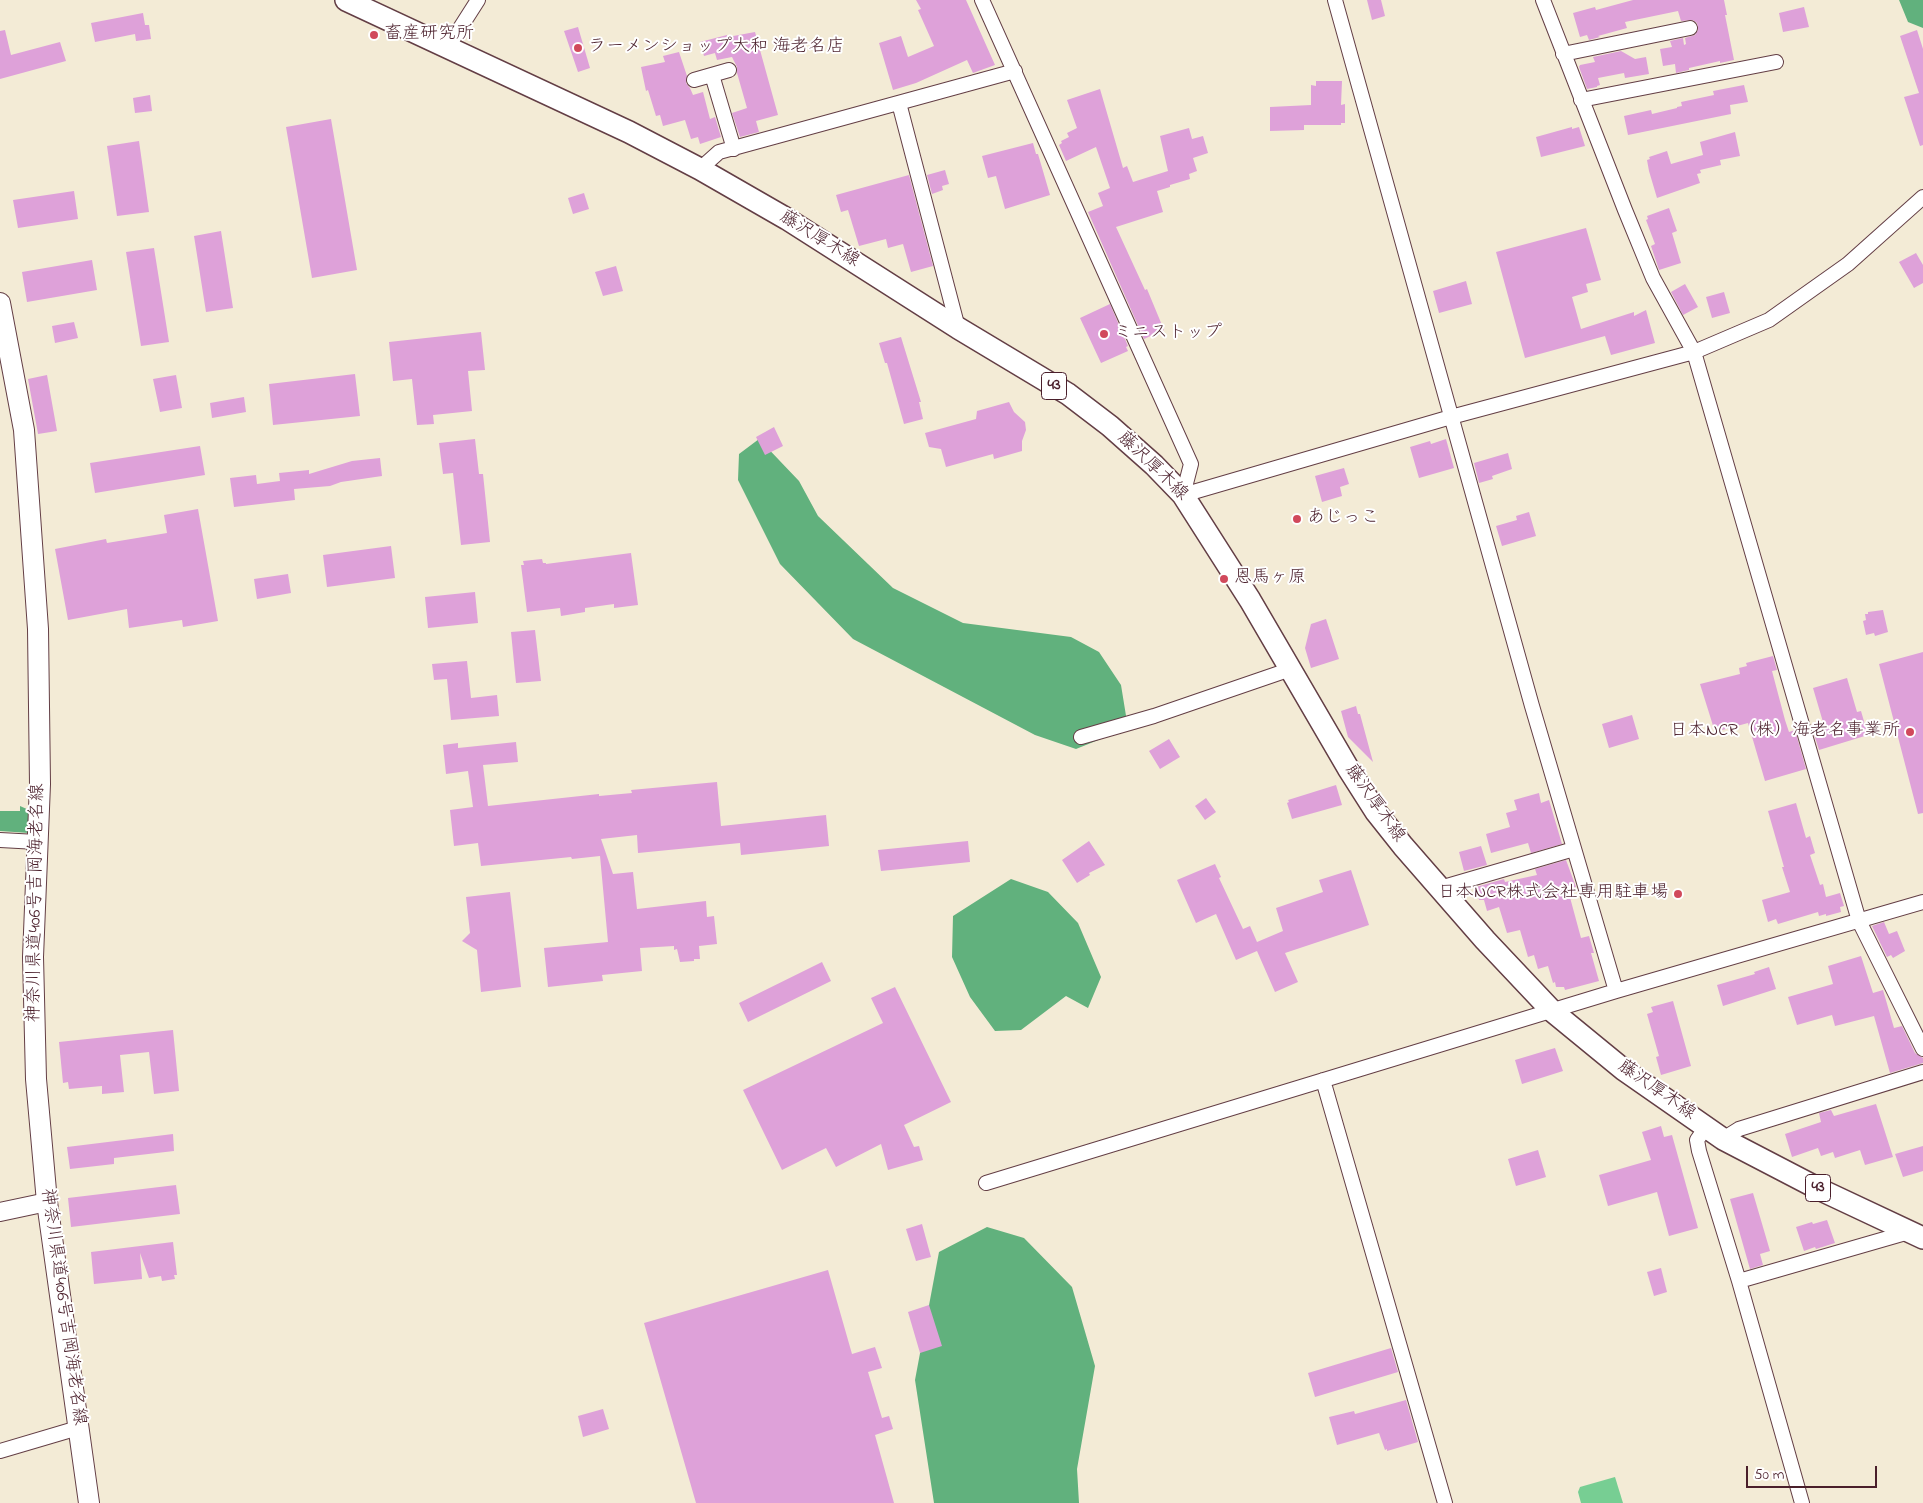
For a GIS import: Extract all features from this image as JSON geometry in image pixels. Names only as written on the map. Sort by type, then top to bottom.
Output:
[{"type":"main road","name":"藤沢厚木線","points":[[346,0],[629,132],[700,169],[787,219],[958,328],[1068,394],[1154,465],[1183,495],[1209,534],[1376,812],[1402,846],[1485,940],[1552,1011],[1624,1070],[1709,1135],[1916,1235]]},
{"type":"main road","name":"神奈川県道406号吉岡海老名線","points":[[0,302],[24,430],[38,648],[40,784],[33,957],[36,1079],[47,1202],[89,1503]]},
{"type":"street","points":[[448,47],[478,0]]},
{"type":"street","points":[[982,0],[1191,464],[1183,495]]},
{"type":"street","points":[[1335,0],[1451,417],[1616,991]]},
{"type":"street","points":[[1543,0],[1653,278],[1694,352],[1859,921],[1923,1049]]},
{"type":"street","points":[[1563,54],[1690,28]]},
{"type":"street","points":[[1582,100],[1776,62]]},
{"type":"street","points":[[694,80],[729,70]]},
{"type":"street","points":[[700,169],[719,152],[1015,71]]},
{"type":"street","points":[[712,75],[734,149]]},
{"type":"street","points":[[899,103],[958,328]]},
{"type":"street","points":[[1183,495],[1451,417],[1694,352],[1769,320],[1848,264],[1923,197]]},
{"type":"street","points":[[1081,737],[1154,716],[1291,669]]},
{"type":"street","points":[[0,840],[37,842]]},
{"type":"street","points":[[1440,888],[1574,849]]},
{"type":"street","points":[[986,1182],[1616,991],[1923,902]]},
{"type":"street","points":[[1802,1503],[1739,1281],[1699,1151],[1709,1135],[1740,1129],[1923,1072]]},
{"type":"street","points":[[1323,1080],[1445,1503]]},
{"type":"street","points":[[0,1212],[47,1202]]},
{"type":"street","points":[[1739,1281],[1916,1235]]},
{"type":"street","points":[[0,1451],[78,1428]]},
{"type":"green space","points":[[1899,0],[1923,0],[1923,28],[1908,22]]},
{"type":"green space","points":[[759,439],[799,481],[818,516],[893,588],[963,623],[1071,637],[1099,652],[1121,685],[1128,728],[1076,749],[1035,735],[853,639],[780,564],[738,480],[739,454]]},
{"type":"green space","points":[[20,806],[29,810],[29,833],[0,831],[0,811],[20,811]]},
{"type":"green space","points":[[1011,879],[1048,892],[1078,923],[1101,977],[1088,1008],[1066,996],[1021,1030],[995,1031],[970,997],[952,957],[953,916]]},
{"type":"green space","points":[[987,1227],[1024,1238],[1072,1287],[1095,1366],[1077,1469],[1079,1503],[934,1503],[915,1380],[939,1252]]},
{"type":"green space","points":[[1615,1477],[1623,1503],[1581,1503],[1578,1492],[1580,1487]]},
{"type":"building","points":[[916,0],[966,0],[995,65],[973,73],[967,60],[916,83],[893,90],[879,43],[901,36],[908,57],[934,46],[918,10],[921,9]]},
{"type":"building","points":[[1367,0],[1381,0],[1385,16],[1372,20]]},
{"type":"building","points":[[1633,0],[1724,0],[1734,60],[1720,63],[1720,61],[1676,73],[1675,64],[1663,66],[1660,49],[1672,47],[1670,41],[1683,38],[1684,45],[1686,44],[1685,38],[1695,35],[1698,30],[1697,23],[1693,20],[1681,21],[1678,11],[1625,22],[1627,28],[1589,40],[1587,35],[1580,37],[1573,13],[1595,7],[1596,10]]},
{"type":"building","points":[[1804,7],[1809,27],[1783,32],[1779,13]]},
{"type":"building","points":[[143,13],[145,25],[149,25],[151,39],[136,41],[135,34],[95,42],[91,23]]},
{"type":"building","points":[[578,27],[590,68],[578,72],[564,31]]},
{"type":"building","points":[[5,30],[11,55],[60,42],[66,61],[0,79],[0,31]]},
{"type":"building","points":[[1917,30],[1923,49],[1923,145],[1920,146],[1904,97],[1919,93],[1900,36]]},
{"type":"building","points":[[755,32],[778,115],[756,121],[759,132],[740,137],[732,113],[747,108],[737,67],[732,57],[717,60],[715,53],[704,56],[700,42],[727,35],[728,37]]},
{"type":"building","points":[[1621,51],[1635,59],[1646,57],[1649,74],[1625,78],[1624,73],[1598,78],[1600,85],[1587,89],[1579,67],[1580,65],[1595,62],[1593,57]]},
{"type":"building","points":[[679,52],[687,76],[686,83],[693,95],[703,92],[710,119],[715,117],[721,137],[700,144],[698,137],[691,139],[685,120],[663,126],[660,115],[656,116],[648,90],[646,91],[641,67],[665,62],[663,56]]},
{"type":"building","points":[[1316,81],[1342,81],[1341,105],[1345,104],[1345,123],[1341,123],[1341,125],[1304,125],[1304,130],[1270,131],[1270,107],[1311,105],[1311,85],[1316,86]]},
{"type":"building","points":[[1744,85],[1748,102],[1730,105],[1731,114],[1628,135],[1624,116],[1651,110],[1652,114],[1677,108],[1682,106],[1681,102],[1714,95],[1713,91]]},
{"type":"building","points":[[1100,89],[1123,168],[1127,166],[1133,182],[1168,171],[1160,136],[1189,128],[1192,139],[1203,136],[1208,153],[1193,158],[1197,171],[1189,174],[1190,179],[1157,191],[1163,212],[1116,227],[1145,290],[1147,289],[1164,330],[1144,339],[1088,212],[1103,206],[1098,193],[1110,188],[1096,147],[1066,161],[1059,145],[1062,143],[1061,141],[1069,137],[1067,133],[1077,128],[1067,100]]},
{"type":"building","points":[[150,95],[152,111],[135,113],[133,98]]},
{"type":"building","points":[[331,119],[357,270],[312,278],[286,127]]},
{"type":"building","points":[[1572,127],[1572,129],[1579,127],[1585,146],[1541,157],[1536,137]]},
{"type":"building","points":[[1735,132],[1740,156],[1720,160],[1721,165],[1700,170],[1701,173],[1697,174],[1700,183],[1657,198],[1649,171],[1647,160],[1650,159],[1649,157],[1667,151],[1671,164],[1703,155],[1700,142]]},
{"type":"building","points":[[139,141],[149,212],[117,216],[107,146]]},
{"type":"building","points":[[1033,143],[1050,195],[1005,209],[996,176],[988,178],[982,156]]},
{"type":"building","points":[[945,170],[949,184],[942,186],[943,190],[932,194],[927,175]]},
{"type":"building","points":[[909,175],[933,266],[911,272],[903,244],[888,248],[886,239],[859,246],[848,210],[841,212],[836,195]]},
{"type":"building","points":[[74,191],[78,219],[18,228],[13,200]]},
{"type":"building","points":[[584,193],[589,209],[573,214],[568,198]]},
{"type":"building","points":[[1669,208],[1677,231],[1672,233],[1681,263],[1659,270],[1651,246],[1655,244],[1646,220],[1648,219],[1647,216]]},
{"type":"building","points":[[1586,228],[1601,280],[1586,284],[1588,292],[1572,297],[1581,329],[1634,312],[1634,316],[1646,310],[1655,343],[1611,355],[1605,336],[1525,358],[1496,252]]},
{"type":"building","points":[[221,231],[233,308],[206,312],[194,236]]},
{"type":"building","points":[[154,248],[169,342],[141,346],[126,252]]},
{"type":"building","points":[[1916,253],[1923,265],[1923,283],[1914,288],[1899,262]]},
{"type":"building","points":[[92,260],[97,290],[27,302],[22,272]]},
{"type":"building","points":[[616,266],[623,291],[603,296],[595,272]]},
{"type":"building","points":[[1466,281],[1472,304],[1439,313],[1433,291]]},
{"type":"building","points":[[1685,284],[1698,307],[1683,315],[1671,292]]},
{"type":"building","points":[[1724,292],[1730,313],[1712,318],[1706,297]]},
{"type":"building","name":"ミニストップ","points":[[1110,304],[1128,346],[1126,347],[1128,351],[1101,363],[1080,318]]},
{"type":"building","points":[[74,322],[78,338],[55,343],[52,326]]},
{"type":"building","points":[[481,332],[485,370],[468,371],[472,411],[433,415],[434,424],[417,425],[412,379],[393,381],[389,342]]},
{"type":"building","points":[[901,337],[921,402],[919,402],[923,419],[904,424],[887,363],[885,363],[879,343]]},
{"type":"building","points":[[355,374],[360,416],[273,425],[269,384]]},
{"type":"building","points":[[47,375],[57,431],[38,434],[28,379]]},
{"type":"building","points":[[176,375],[182,408],[160,412],[153,379]]},
{"type":"building","points":[[244,397],[246,412],[212,418],[210,403]]},
{"type":"building","points":[[1009,402],[1014,412],[1025,422],[1026,430],[1022,441],[1022,451],[994,459],[993,454],[946,467],[941,449],[929,447],[925,433],[976,419],[977,411]]},
{"type":"building","points":[[774,427],[783,446],[765,455],[756,437]]},
{"type":"building","points":[[475,439],[479,474],[483,474],[490,542],[461,545],[453,473],[443,474],[439,443]]},
{"type":"building","points":[[1446,439],[1454,468],[1419,478],[1410,447],[1430,441],[1431,444]]},
{"type":"building","points":[[200,446],[205,475],[95,493],[90,463]]},
{"type":"building","points":[[1508,453],[1512,469],[1492,476],[1493,479],[1479,483],[1474,463]]},
{"type":"building","points":[[380,458],[382,476],[341,482],[330,486],[294,489],[295,500],[234,507],[230,478],[256,475],[257,484],[280,481],[279,473],[309,470],[309,474],[352,461]]},
{"type":"building","points":[[1344,468],[1349,484],[1340,487],[1342,496],[1322,502],[1315,476]]},
{"type":"building","points":[[198,509],[218,621],[183,627],[182,620],[129,628],[127,609],[68,620],[55,549],[106,539],[107,543],[167,533],[164,515]]},
{"type":"building","points":[[1529,512],[1536,536],[1502,546],[1496,526],[1517,520],[1516,516]]},
{"type":"building","points":[[391,546],[395,578],[327,587],[323,555]]},
{"type":"building","points":[[631,553],[638,605],[614,608],[614,604],[585,608],[585,612],[561,616],[560,608],[527,612],[521,565],[524,565],[523,561],[542,559],[543,563],[546,564]]},
{"type":"building","points":[[288,574],[291,593],[257,599],[254,579]]},
{"type":"building","points":[[475,592],[478,623],[428,628],[425,597]]},
{"type":"building","points":[[1883,610],[1888,632],[1875,636],[1874,633],[1866,635],[1863,621],[1866,620],[1865,614]]},
{"type":"building","points":[[1326,619],[1339,659],[1311,668],[1305,648],[1311,624]]},
{"type":"building","points":[[535,630],[541,681],[516,683],[511,632]]},
{"type":"building","name":"日本NCR（株）海老名事業所","points":[[1923,652],[1923,813],[1918,814],[1879,664]]},
{"type":"building","points":[[1773,656],[1777,670],[1772,671],[1785,720],[1789,732],[1795,730],[1806,769],[1765,781],[1748,723],[1715,732],[1700,684],[1740,674],[1739,668],[1747,666],[1746,663]]},
{"type":"building","points":[[467,661],[471,698],[497,695],[499,716],[451,720],[447,679],[434,680],[432,664]]},
{"type":"building","points":[[1847,678],[1857,712],[1861,711],[1868,735],[1819,750],[1811,725],[1823,722],[1813,688]]},
{"type":"building","points":[[1356,706],[1358,714],[1360,714],[1373,762],[1348,737],[1341,711]]},
{"type":"building","points":[[1632,715],[1639,739],[1609,748],[1602,724]]},
{"type":"building","points":[[1169,739],[1180,757],[1160,769],[1149,751]]},
{"type":"building","points":[[516,742],[518,762],[483,765],[488,806],[599,794],[599,796],[632,793],[631,790],[717,782],[721,826],[826,815],[829,846],[741,855],[740,843],[638,853],[637,835],[601,839],[613,874],[633,872],[637,909],[706,901],[707,917],[714,916],[717,944],[699,946],[700,959],[680,962],[677,949],[674,950],[674,946],[640,948],[642,971],[602,975],[603,981],[548,987],[544,948],[608,942],[600,856],[481,866],[478,843],[454,846],[450,810],[473,807],[468,771],[446,774],[443,745],[458,743],[458,748]]},
{"type":"building","points":[[1336,785],[1342,805],[1292,819],[1287,803],[1289,802],[1288,800]]},
{"type":"building","points":[[1539,793],[1541,803],[1549,800],[1562,844],[1531,853],[1528,843],[1491,853],[1486,834],[1510,827],[1506,813],[1517,810],[1514,800]]},
{"type":"building","points":[[1206,798],[1216,812],[1205,820],[1195,806]]},
{"type":"building","points":[[1796,803],[1806,838],[1810,836],[1815,853],[1810,855],[1820,885],[1823,884],[1826,897],[1840,893],[1844,906],[1840,907],[1841,912],[1819,916],[1818,912],[1778,924],[1776,919],[1768,922],[1762,900],[1790,892],[1768,811]]},
{"type":"building","points":[[968,841],[970,862],[881,871],[878,850]]},
{"type":"building","points":[[1089,841],[1105,865],[1089,873],[1090,875],[1077,883],[1062,860]]},
{"type":"building","points":[[1481,846],[1487,865],[1464,871],[1459,852]]},
{"type":"building","points":[[1566,860],[1576,887],[1568,890],[1581,938],[1589,936],[1594,953],[1591,953],[1599,981],[1565,990],[1564,987],[1556,987],[1555,982],[1553,983],[1548,966],[1538,969],[1534,955],[1528,957],[1520,930],[1507,933],[1499,907],[1487,911],[1484,900],[1479,900],[1476,887],[1504,879],[1505,882],[1537,875],[1535,869]]},
{"type":"building","points":[[1215,864],[1221,877],[1219,878],[1243,929],[1250,926],[1257,942],[1283,931],[1276,908],[1323,892],[1319,880],[1351,870],[1369,925],[1285,953],[1298,982],[1275,992],[1257,951],[1236,960],[1216,914],[1196,923],[1177,880]]},
{"type":"building","points":[[510,892],[521,987],[481,992],[477,950],[462,941],[470,933],[466,897]]},
{"type":"building","points":[[1884,922],[1889,934],[1897,931],[1905,951],[1893,958],[1891,955],[1887,957],[1872,926]]},
{"type":"building","points":[[1861,956],[1873,993],[1883,990],[1894,1028],[1902,1026],[1915,1053],[1923,1058],[1923,1063],[1890,1073],[1874,1016],[1835,1026],[1832,1015],[1797,1025],[1788,997],[1833,984],[1828,966]]},
{"type":"building","points":[[822,962],[831,981],[748,1022],[739,1003]]},
{"type":"building","points":[[1769,967],[1776,989],[1723,1006],[1717,985],[1755,974],[1754,972]]},
{"type":"building","points":[[895,987],[951,1102],[904,1125],[914,1147],[919,1146],[923,1160],[888,1170],[881,1144],[836,1167],[826,1148],[782,1170],[743,1090],[883,1023],[871,998]]},
{"type":"building","points":[[1673,1001],[1691,1066],[1661,1075],[1656,1057],[1659,1056],[1647,1014],[1653,1012],[1651,1007]]},
{"type":"building","points":[[173,1030],[179,1091],[154,1094],[149,1052],[120,1055],[124,1092],[102,1094],[102,1086],[69,1089],[68,1082],[63,1083],[59,1042]]},
{"type":"building","points":[[1555,1048],[1563,1071],[1522,1084],[1515,1060]]},
{"type":"building","points":[[1876,1104],[1893,1157],[1865,1165],[1860,1150],[1835,1158],[1833,1152],[1821,1156],[1818,1148],[1792,1157],[1785,1134],[1821,1122],[1819,1113],[1831,1110],[1834,1116]]},
{"type":"building","points":[[1661,1126],[1664,1137],[1672,1135],[1698,1228],[1669,1236],[1657,1192],[1608,1206],[1599,1175],[1651,1160],[1642,1132]]},
{"type":"building","points":[[173,1134],[174,1151],[114,1158],[114,1164],[70,1169],[67,1147]]},
{"type":"building","points":[[1923,1146],[1923,1171],[1903,1177],[1895,1154]]},
{"type":"building","points":[[1538,1150],[1546,1177],[1516,1186],[1508,1159]]},
{"type":"building","points":[[176,1185],[180,1214],[71,1227],[68,1198]]},
{"type":"building","points":[[1753,1193],[1770,1251],[1760,1254],[1763,1265],[1750,1269],[1730,1199]]},
{"type":"building","points":[[1827,1220],[1835,1243],[1804,1251],[1796,1227]]},
{"type":"building","points":[[922,1224],[931,1257],[916,1261],[906,1229]]},
{"type":"building","points":[[173,1242],[177,1275],[174,1275],[175,1279],[162,1281],[161,1276],[149,1278],[140,1253],[142,1279],[94,1284],[91,1252]]},
{"type":"building","points":[[1661,1268],[1667,1292],[1654,1296],[1647,1272]]},
{"type":"building","points":[[828,1270],[852,1354],[875,1347],[882,1368],[868,1372],[882,1418],[889,1416],[893,1429],[875,1435],[894,1503],[696,1503],[644,1323]]},
{"type":"building","points":[[929,1305],[942,1346],[920,1353],[908,1312]]},
{"type":"building","points":[[1391,1348],[1398,1372],[1315,1397],[1308,1373]]},
{"type":"building","points":[[1406,1400],[1418,1442],[1387,1451],[1379,1433],[1337,1445],[1329,1417],[1354,1411],[1355,1414]]},
{"type":"building","points":[[603,1409],[609,1429],[583,1437],[578,1416]]},
{"type":"place","name":"畜産研究所","points":[[374,35]]},
{"type":"place","name":"ラーメンショップ大和 海老名店","points":[[578,48]]},
{"type":"place","name":"ミニストップ","points":[[1104,334]]},
{"type":"place","name":"あじっこ","points":[[1297,519]]},
{"type":"place","name":"恩馬ヶ原","points":[[1224,579]]},
{"type":"place","name":"日本NCR（株）海老名事業所","points":[[1910,732]]},
{"type":"place","name":"日本NCR株式会社専用駐車場","points":[[1678,894]]}]
